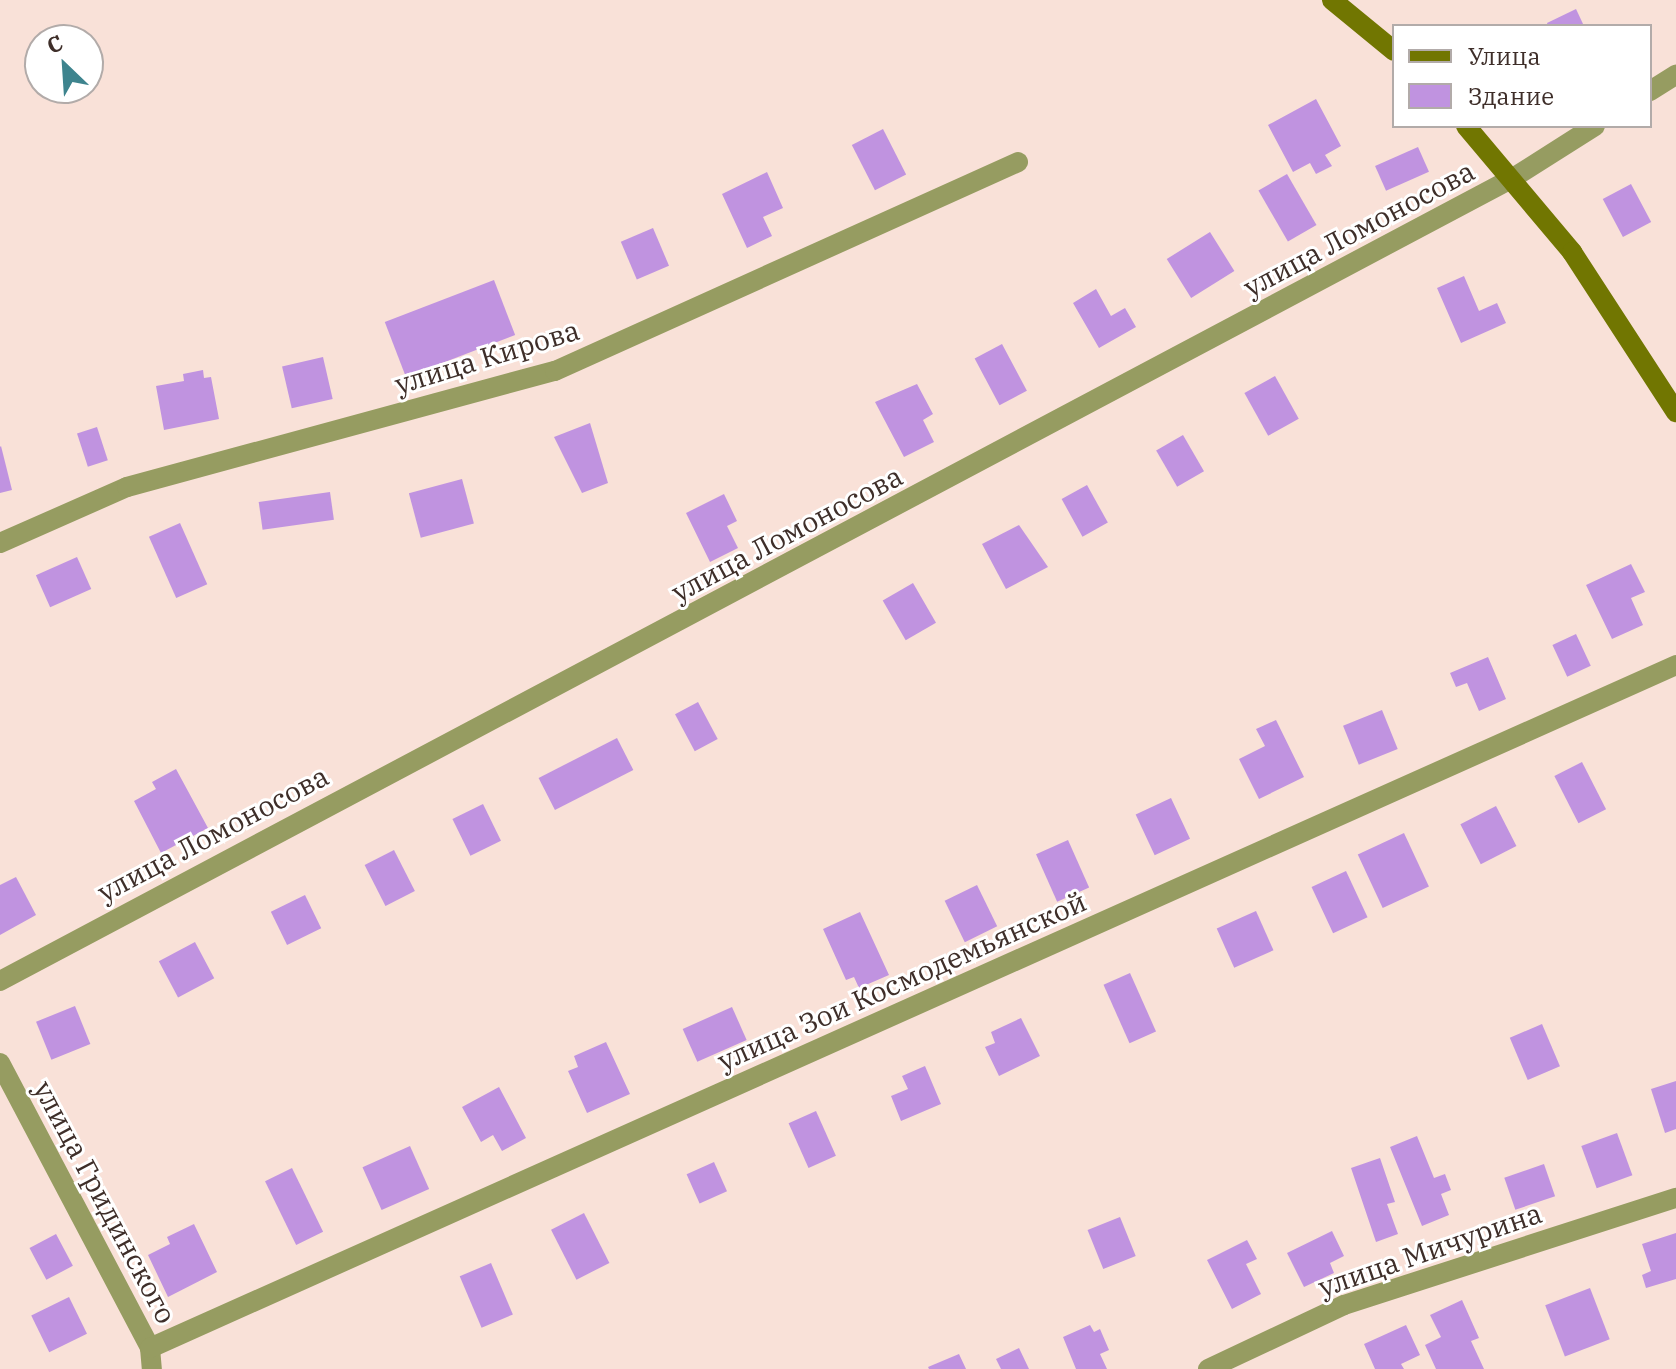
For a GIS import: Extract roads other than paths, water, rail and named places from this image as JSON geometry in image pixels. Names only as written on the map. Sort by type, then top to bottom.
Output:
[{"type":"main road","points":[[1332,0],[1392,49]]},
{"type":"main road","points":[[1468,128],[1513,178],[1572,252],[1676,412]]},
{"type":"street","points":[[1652,90],[1676,75]]},
{"type":"street","name":"улица Ломоносова","points":[[0,981],[1513,178],[1592,128]]},
{"type":"street","name":"улица Кирова","points":[[0,543],[127,487],[555,371],[1018,162]]},
{"type":"street","name":"улица Зои Космодемьянской","points":[[150,1348],[1676,665]]},
{"type":"street","name":"улица Гридинского","points":[[0,1063],[150,1348],[152,1369]]},
{"type":"street","name":"улица Мичурина","points":[[1208,1369],[1344,1305],[1676,1198]]}]
